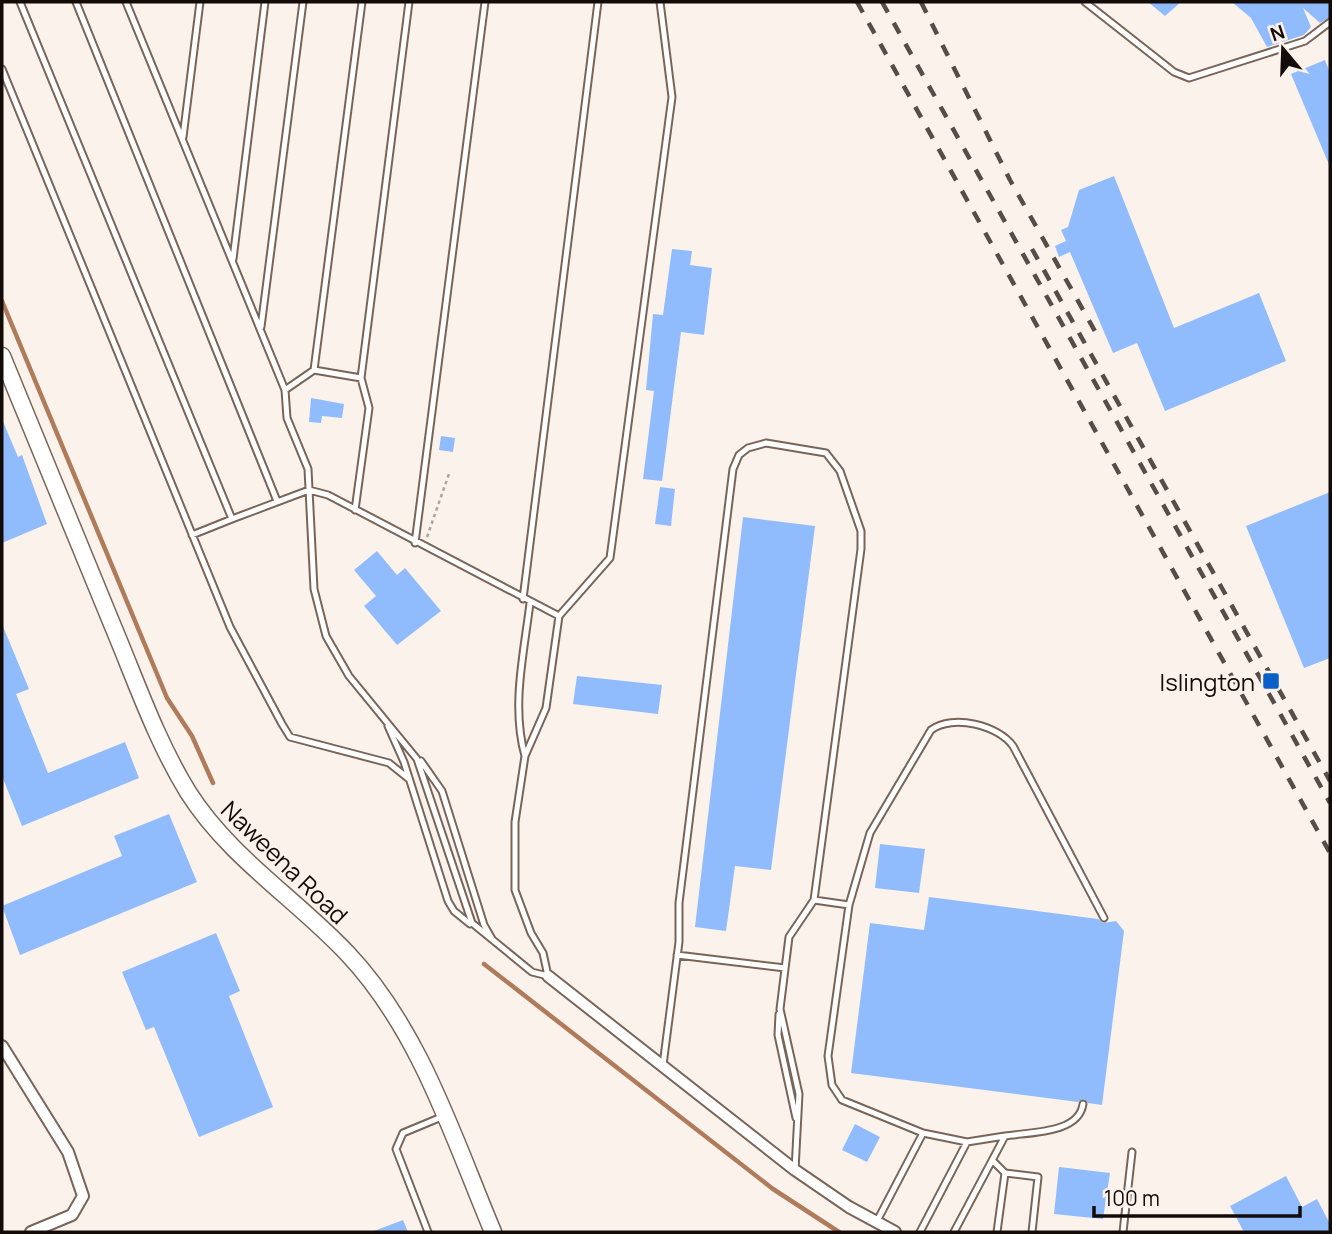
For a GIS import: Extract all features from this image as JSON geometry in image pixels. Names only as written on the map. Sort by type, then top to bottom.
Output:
[{"type":"street","name":"Naweena Road","points":[[2,356],[150,717],[187,790],[206,819],[233,848],[348,954],[381,996],[427,1072],[493,1232]]},
{"type":"street","points":[[548,976],[795,1170],[876,1223],[895,1232]]},
{"type":"street","points":[[2,1046],[68,1152],[83,1196],[72,1215],[31,1232]]},
{"type":"lane","points":[[20,2],[232,519]]},
{"type":"lane","points":[[76,2],[277,501]]},
{"type":"lane","points":[[126,2],[285,390],[286,418],[308,469],[312,562],[319,615],[326,636],[349,676],[437,781],[487,931],[498,946]]},
{"type":"lane","points":[[183,139],[200,2]]},
{"type":"lane","points":[[233,261],[265,2]]},
{"type":"lane","points":[[261,330],[303,2]]},
{"type":"lane","points":[[314,370],[362,2]]},
{"type":"lane","points":[[355,510],[369,408],[361,378],[409,2]]},
{"type":"lane","points":[[419,545],[485,2]]},
{"type":"lane","points":[[525,755],[518,726],[527,601],[598,2]]},
{"type":"lane","points":[[381,714],[410,779],[451,906],[532,972],[548,976],[542,953],[521,909],[513,873],[515,822],[525,755],[546,708],[558,616],[610,558],[672,97],[660,2]]},
{"type":"lane","points":[[1085,2],[1174,72],[1189,78],[1305,41],[1330,22]]},
{"type":"lane","points":[[2,69],[235,638],[290,737],[389,763],[410,779]]},
{"type":"lane","points":[[285,390],[314,370],[361,378]]},
{"type":"lane","points":[[663,1068],[677,954],[679,903],[733,469],[739,455],[748,448],[766,443],[826,453],[840,471],[861,531],[861,549],[814,900],[789,937],[779,1009],[780,1045],[798,1124]]},
{"type":"lane","points":[[192,535],[309,490],[328,495],[558,616]]},
{"type":"lane","points":[[1083,1104],[1080,1115],[1071,1123],[967,1142],[923,1133],[850,1105],[836,1094],[828,1056],[849,905],[870,833],[927,735],[935,727],[949,722],[989,728],[1009,740],[1104,918]]},
{"type":"lane","points":[[412,751],[423,773],[469,917],[477,929]]},
{"type":"lane","points":[[814,900],[849,905]]},
{"type":"lane","points":[[677,954],[785,968]]},
{"type":"lane","points":[[779,1009],[799,1094],[795,1170]]},
{"type":"lane","points":[[429,1232],[396,1149],[403,1133],[444,1115]]},
{"type":"lane","points":[[876,1223],[923,1133]]},
{"type":"lane","points":[[954,1232],[1005,1136]]},
{"type":"lane","points":[[920,1232],[967,1142]]},
{"type":"lane","points":[[1123,1232],[1132,1152]]},
{"type":"lane","points":[[993,1161],[1005,1173],[1038,1177],[1031,1232]]},
{"type":"lane","points":[[997,1232],[1005,1173]]},
{"type":"path","points":[[419,545],[430,532],[450,471]]},
{"type":"building","points":[[1148,2],[1181,2],[1165,16]]},
{"type":"building","points":[[1232,2],[1330,2],[1330,17],[1320,23],[1303,8],[1311,27],[1304,35],[1267,47],[1251,18]]},
{"type":"building","points":[[1325,60],[1330,73],[1330,167],[1291,74]]},
{"type":"building","points":[[1114,176],[1174,328],[1259,293],[1286,361],[1165,411],[1137,343],[1113,353],[1070,252],[1059,257],[1055,246],[1066,241],[1061,230],[1068,227],[1079,190]]},
{"type":"building","points":[[672,249],[692,251],[690,265],[712,268],[704,335],[681,332],[662,481],[643,479],[654,391],[646,390],[653,314],[663,315]]},
{"type":"building","points":[[311,398],[344,404],[342,418],[322,416],[321,423],[309,422]]},
{"type":"building","points":[[2,419],[18,457],[22,455],[47,524],[2,543]]},
{"type":"building","points":[[441,436],[455,438],[453,452],[439,450]]},
{"type":"building","points":[[660,487],[675,489],[671,526],[655,524]]},
{"type":"building","points":[[1330,492],[1330,658],[1304,668],[1246,526]]},
{"type":"building","points":[[743,517],[815,526],[771,870],[735,866],[726,931],[695,927]]},
{"type":"building","points":[[377,551],[397,575],[405,568],[441,611],[397,645],[364,606],[376,596],[354,570]]},
{"type":"building","points":[[2,624],[29,689],[16,694],[48,773],[125,742],[139,778],[22,826],[2,776]]},
{"type":"building","points":[[577,676],[662,685],[658,714],[573,704]]},
{"type":"building","points":[[169,814],[197,882],[20,955],[2,906],[122,856],[114,836]]},
{"type":"building","points":[[880,844],[925,849],[919,893],[875,888]]},
{"type":"building","points":[[929,897],[1098,919],[1103,923],[1116,921],[1124,931],[1102,1105],[1088,1103],[1084,1099],[1078,1102],[851,1073],[870,923],[924,930]]},
{"type":"building","points":[[216,933],[240,991],[229,996],[273,1107],[199,1137],[154,1027],[146,1030],[122,972]]},
{"type":"building","points":[[855,1124],[880,1137],[867,1162],[842,1150]]},
{"type":"building","points":[[1059,1167],[1110,1173],[1103,1219],[1054,1214]]},
{"type":"building","points":[[1286,1176],[1302,1207],[1317,1199],[1330,1224],[1330,1232],[1244,1232],[1230,1206]]},
{"type":"building","points":[[403,1220],[408,1232],[374,1232],[374,1231]]},
{"type":"waterway","points":[[2,301],[167,698],[192,736],[213,783]]},
{"type":"waterway","points":[[484,964],[773,1189],[839,1232]]},
{"type":"railway","points":[[857,2],[1330,853]]},
{"type":"railway","points":[[882,2],[1330,803]]},
{"type":"railway","points":[[921,2],[1010,180],[1096,333]]},
{"type":"railway","points":[[1032,249],[1330,781]]},
{"type":"place","name":"Islington","points":[[1271,681]]}]
